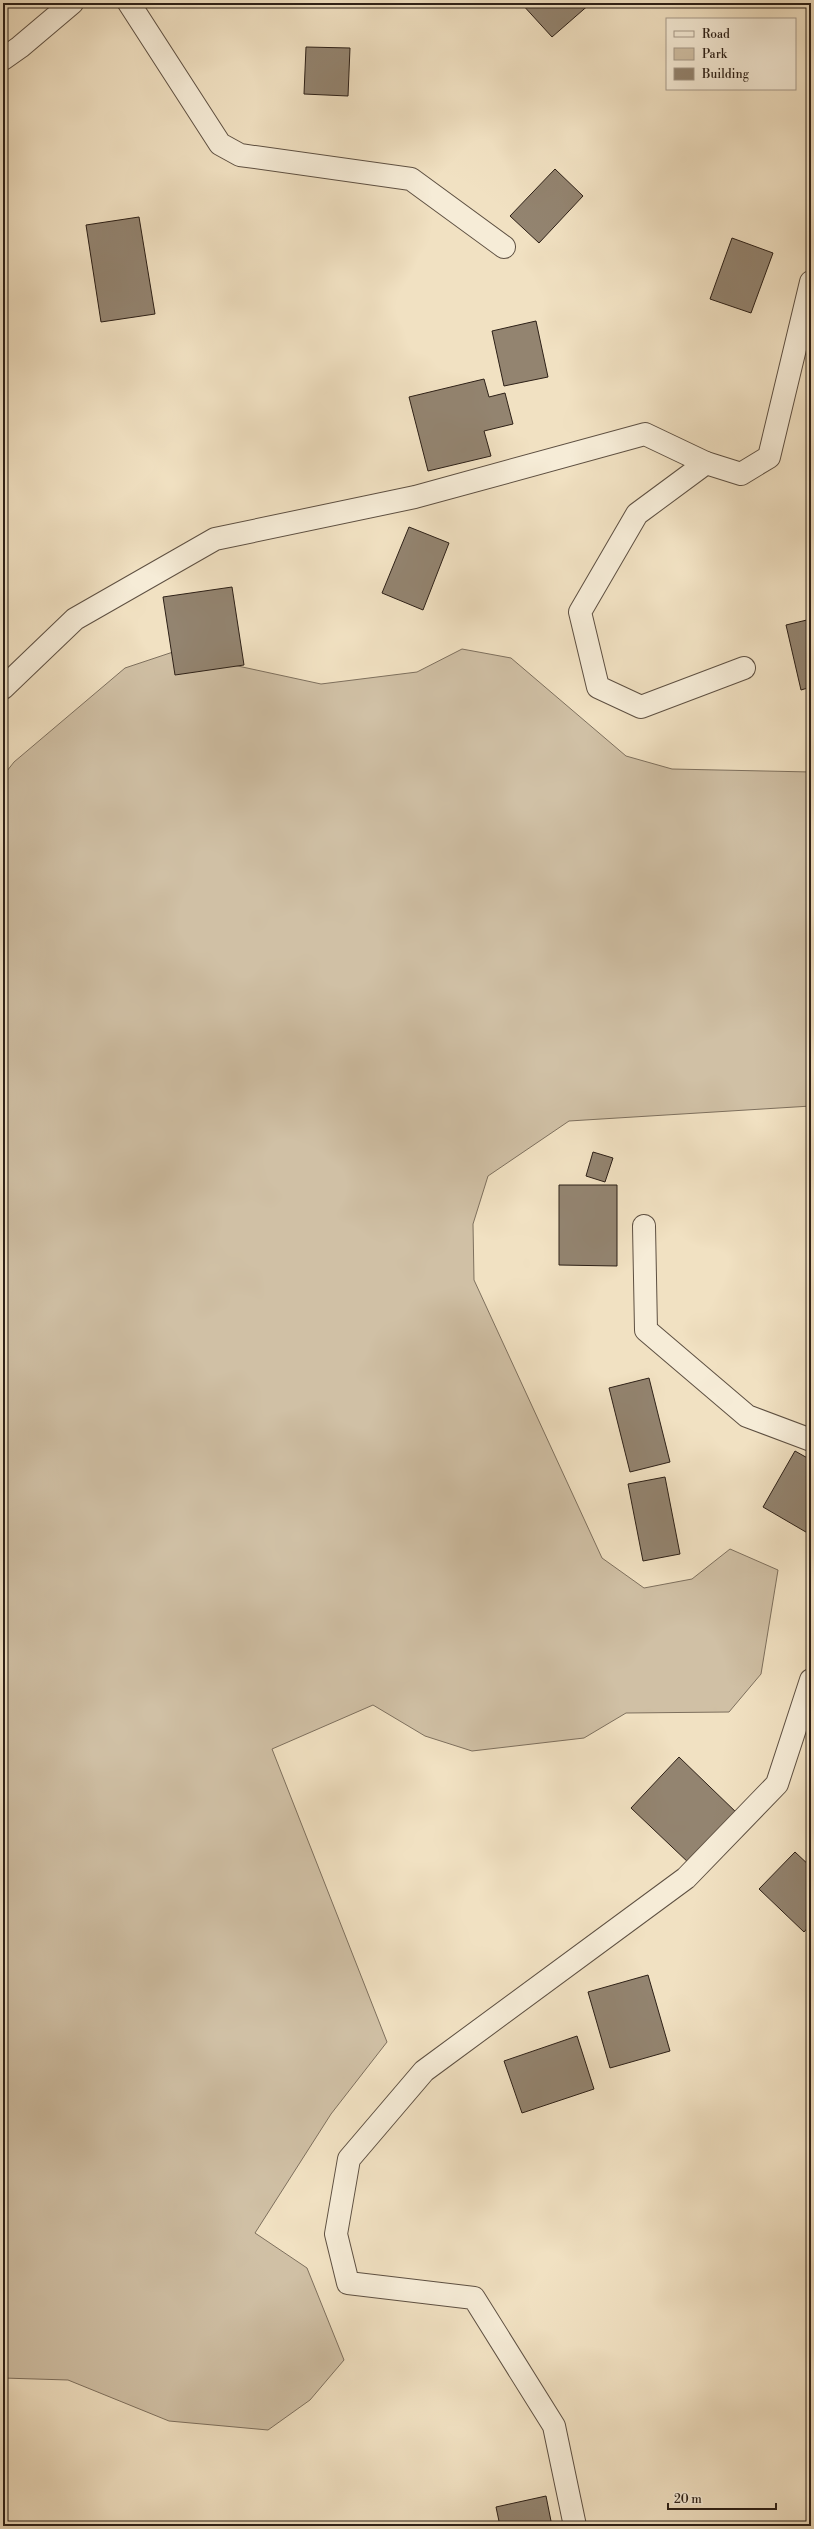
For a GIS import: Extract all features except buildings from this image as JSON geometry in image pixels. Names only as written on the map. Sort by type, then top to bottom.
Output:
[{"type":"street","points":[[12,53],[72,3]]},
{"type":"street","points":[[129,3],[220,144],[240,155],[411,179],[504,247]]},
{"type":"street","points":[[3,688],[75,618],[215,539],[415,498],[644,434],[706,463],[741,474],[768,457],[811,282]]},
{"type":"street","points":[[706,463],[637,514],[580,612],[598,687],[641,707],[744,668]]},
{"type":"street","points":[[644,1226],[646,1330],[747,1416],[811,1440]]},
{"type":"street","points":[[575,2526],[554,2426],[474,2298],[348,2283],[336,2234],[349,2159],[424,2071],[686,1878],[778,1784],[811,1680]]},
{"type":"green space","points":[[462,649],[511,658],[626,756],[672,769],[811,772],[811,1106],[569,1121],[488,1176],[473,1224],[474,1280],[602,1558],[644,1588],[692,1579],[730,1549],[778,1570],[761,1674],[729,1712],[626,1713],[584,1738],[472,1751],[425,1736],[373,1705],[272,1749],[387,2042],[331,2114],[255,2233],[307,2268],[344,2360],[310,2400],[268,2430],[169,2421],[68,2380],[3,2378],[3,776],[14,762],[125,668],[173,652],[321,684],[417,672]]}]
